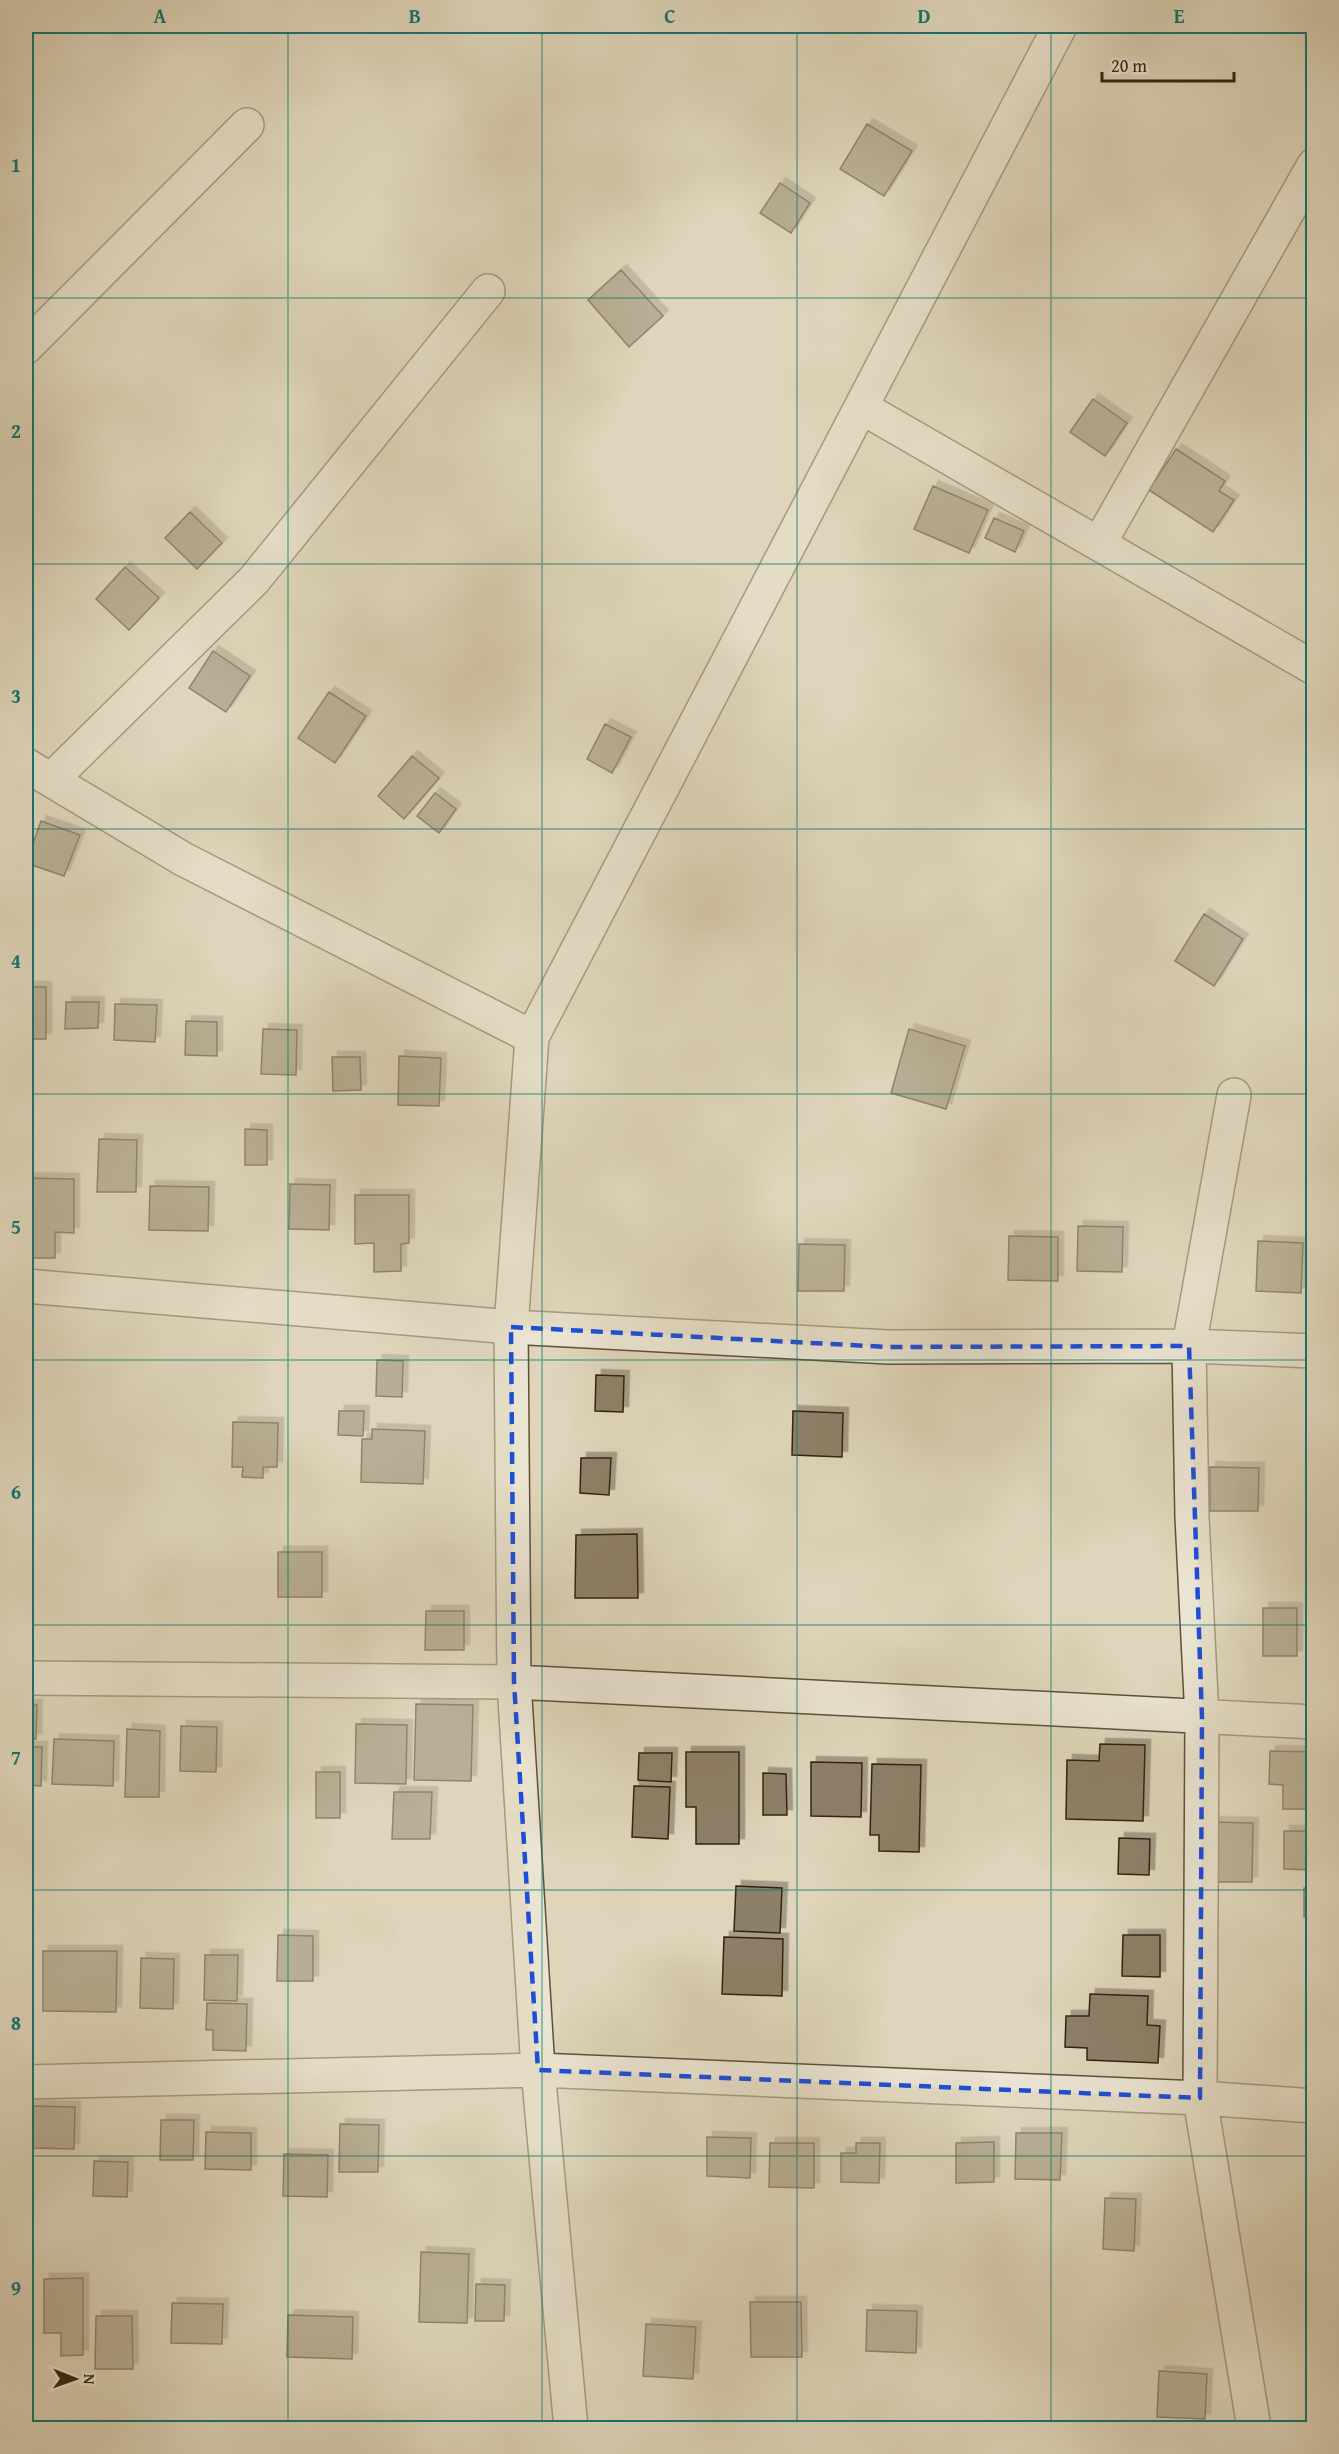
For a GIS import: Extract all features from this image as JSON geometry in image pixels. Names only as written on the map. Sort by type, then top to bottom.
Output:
[{"type":"street","points":[[570,2428],[538,2070],[514,1682],[511,1327],[532,1037],[1060,26]]},
{"type":"street","points":[[26,347],[247,125]]},
{"type":"street","points":[[1099,544],[1314,165]]},
{"type":"street","points":[[488,291],[254,580],[38,773],[183,859],[532,1037]]},
{"type":"street","points":[[861,407],[1314,668]]},
{"type":"street","points":[[1234,1095],[1189,1346],[1192,1516],[1202,1718],[1200,2098],[1254,2428]]},
{"type":"street","points":[[26,1286],[511,1327],[888,1347],[1189,1346],[1314,1351]]},
{"type":"street","points":[[26,1678],[514,1682],[1314,1722]]},
{"type":"street","points":[[26,2082],[538,2070],[1200,2098],[1314,2106]]},
{"type":"highlighted area","points":[[511,1327],[888,1347],[1189,1346],[1202,1718],[1200,2098],[538,2070],[514,1682]]},
{"type":"building","points":[[867,124],[912,151],[884,196],[840,169]]},
{"type":"building","points":[[780,183],[810,203],[791,233],[760,213]]},
{"type":"building","points":[[621,270],[663,316],[629,347],[588,300]]},
{"type":"building","points":[[1093,399],[1127,423],[1105,456],[1070,432]]},
{"type":"building","points":[[1176,449],[1225,481],[1219,491],[1234,500],[1213,532],[1149,490]]},
{"type":"building","points":[[933,486],[988,510],[969,553],[914,529]]},
{"type":"building","points":[[190,512],[222,543],[197,569],[165,538]]},
{"type":"building","points":[[994,518],[1024,531],[1015,552],[985,538]]},
{"type":"building","points":[[125,567],[159,598],[129,630],[96,599]]},
{"type":"building","points":[[213,651],[250,676],[226,712],[189,688]]},
{"type":"building","points":[[329,692],[366,716],[335,763],[298,738]]},
{"type":"building","points":[[605,724],[631,737],[612,773],[587,759]]},
{"type":"building","points":[[412,756],[439,778],[404,819],[378,796]]},
{"type":"building","points":[[435,793],[456,809],[439,833],[417,816]]},
{"type":"building","points":[[41,821],[80,835],[64,876],[26,863]]},
{"type":"building","points":[[1204,914],[1243,939],[1214,986],[1175,961]]},
{"type":"building","points":[[26,987],[46,987],[46,1039],[26,1039]]},
{"type":"building","points":[[66,1002],[99,1002],[98,1028],[65,1029]]},
{"type":"building","points":[[115,1004],[157,1005],[155,1042],[114,1040]]},
{"type":"building","points":[[186,1021],[217,1022],[217,1056],[185,1055]]},
{"type":"building","points":[[263,1029],[297,1030],[296,1075],[261,1074]]},
{"type":"building","points":[[909,1029],[965,1046],[946,1109],[891,1093]]},
{"type":"building","points":[[399,1056],[441,1058],[439,1106],[398,1105]]},
{"type":"building","points":[[332,1057],[360,1057],[361,1090],[333,1091]]},
{"type":"building","points":[[245,1129],[267,1130],[267,1165],[245,1165]]},
{"type":"building","points":[[99,1139],[137,1140],[136,1192],[97,1192]]},
{"type":"building","points":[[1307,1176],[1314,1176],[1314,1204],[1307,1204]]},
{"type":"building","points":[[26,1178],[74,1179],[74,1233],[55,1232],[55,1258],[26,1258]]},
{"type":"building","points":[[290,1184],[330,1185],[329,1230],[289,1229]]},
{"type":"building","points":[[150,1186],[209,1187],[208,1231],[149,1230]]},
{"type":"building","points":[[355,1195],[409,1195],[409,1243],[401,1244],[401,1271],[374,1272],[374,1243],[355,1244]]},
{"type":"building","points":[[1078,1226],[1123,1227],[1122,1272],[1077,1271]]},
{"type":"building","points":[[1009,1236],[1058,1237],[1058,1281],[1008,1280]]},
{"type":"building","points":[[1258,1241],[1303,1243],[1301,1293],[1256,1291]]},
{"type":"building","points":[[799,1244],[845,1245],[844,1291],[798,1291]]},
{"type":"building","points":[[377,1360],[403,1361],[402,1397],[376,1396]]},
{"type":"building","points":[[596,1375],[624,1376],[623,1412],[595,1411]]},
{"type":"building","points":[[339,1411],[364,1411],[363,1436],[338,1435]]},
{"type":"building","points":[[793,1411],[843,1413],[842,1457],[792,1455]]},
{"type":"building","points":[[233,1422],[278,1423],[277,1467],[263,1467],[263,1478],[242,1477],[243,1467],[232,1467]]},
{"type":"building","points":[[372,1429],[425,1431],[423,1484],[361,1482],[362,1439],[372,1439]]},
{"type":"building","points":[[581,1458],[611,1458],[609,1495],[580,1493]]},
{"type":"building","points":[[1210,1467],[1259,1468],[1258,1511],[1210,1511]]},
{"type":"building","points":[[637,1534],[638,1598],[575,1598],[576,1535]]},
{"type":"building","points":[[278,1552],[322,1552],[322,1597],[278,1597]]},
{"type":"building","points":[[1263,1608],[1297,1608],[1297,1656],[1263,1656]]},
{"type":"building","points":[[426,1611],[464,1611],[464,1650],[425,1650]]},
{"type":"building","points":[[416,1704],[473,1705],[471,1781],[414,1780]]},
{"type":"building","points":[[26,1705],[37,1705],[36,1739],[26,1739]]},
{"type":"building","points":[[356,1724],[407,1725],[406,1784],[355,1783]]},
{"type":"building","points":[[181,1726],[217,1727],[216,1772],[180,1771]]},
{"type":"building","points":[[127,1729],[160,1731],[159,1797],[125,1797]]},
{"type":"building","points":[[54,1739],[114,1741],[113,1786],[52,1784]]},
{"type":"building","points":[[1100,1744],[1145,1745],[1143,1821],[1066,1819],[1067,1760],[1099,1761]]},
{"type":"building","points":[[26,1747],[42,1747],[41,1786],[26,1785]]},
{"type":"building","points":[[1270,1751],[1314,1752],[1314,1809],[1283,1809],[1283,1785],[1269,1784]]},
{"type":"building","points":[[686,1752],[739,1752],[739,1844],[696,1844],[696,1807],[686,1807]]},
{"type":"building","points":[[639,1753],[672,1753],[671,1782],[638,1780]]},
{"type":"building","points":[[811,1762],[862,1763],[861,1817],[811,1816]]},
{"type":"building","points":[[872,1764],[921,1765],[919,1852],[879,1851],[879,1835],[870,1835]]},
{"type":"building","points":[[316,1772],[340,1772],[340,1818],[316,1818]]},
{"type":"building","points":[[763,1773],[786,1774],[787,1815],[763,1815]]},
{"type":"building","points":[[634,1786],[670,1787],[668,1839],[632,1837]]},
{"type":"building","points":[[394,1792],[432,1792],[430,1839],[392,1839]]},
{"type":"building","points":[[1214,1822],[1253,1823],[1252,1882],[1213,1882]]},
{"type":"building","points":[[1284,1831],[1314,1831],[1314,1870],[1284,1869]]},
{"type":"building","points":[[1119,1838],[1150,1839],[1149,1875],[1118,1874]]},
{"type":"building","points":[[736,1886],[782,1888],[780,1933],[734,1931]]},
{"type":"building","points":[[1304,1888],[1314,1889],[1314,1917],[1304,1917]]},
{"type":"building","points":[[278,1935],[313,1936],[313,1981],[277,1981]]},
{"type":"building","points":[[1123,1935],[1160,1935],[1160,1977],[1122,1976]]},
{"type":"building","points":[[724,1937],[783,1939],[782,1996],[722,1994]]},
{"type":"building","points":[[43,1951],[117,1951],[116,2012],[43,2011]]},
{"type":"building","points":[[205,1955],[238,1955],[237,2001],[204,2000]]},
{"type":"building","points":[[141,1958],[174,1959],[173,2009],[140,2008]]},
{"type":"building","points":[[1090,1994],[1148,1996],[1147,2025],[1160,2026],[1158,2063],[1087,2060],[1087,2048],[1065,2047],[1066,2016],[1089,2016]]},
{"type":"building","points":[[207,2003],[247,2004],[246,2051],[213,2050],[213,2030],[206,2030]]},
{"type":"building","points":[[30,2106],[75,2107],[74,2149],[29,2148]]},
{"type":"building","points":[[161,2120],[194,2120],[193,2160],[160,2160]]},
{"type":"building","points":[[340,2124],[379,2125],[378,2172],[339,2172]]},
{"type":"building","points":[[206,2132],[251,2133],[251,2170],[205,2169]]},
{"type":"building","points":[[1016,2133],[1062,2133],[1060,2180],[1015,2179]]},
{"type":"building","points":[[707,2137],[751,2138],[750,2178],[707,2176]]},
{"type":"building","points":[[994,2142],[994,2182],[956,2183],[956,2143]]},
{"type":"building","points":[[770,2143],[814,2143],[814,2188],[769,2187]]},
{"type":"building","points":[[856,2143],[880,2143],[879,2183],[841,2182],[841,2153],[856,2153]]},
{"type":"building","points":[[284,2154],[328,2155],[327,2197],[283,2196]]},
{"type":"building","points":[[94,2161],[128,2162],[127,2197],[93,2196]]},
{"type":"building","points":[[1105,2198],[1136,2199],[1134,2251],[1103,2249]]},
{"type":"building","points":[[421,2252],[469,2254],[467,2323],[419,2322]]},
{"type":"building","points":[[83,2278],[83,2355],[61,2356],[61,2333],[44,2333],[44,2279]]},
{"type":"building","points":[[476,2284],[505,2285],[504,2321],[475,2321]]},
{"type":"building","points":[[750,2302],[801,2302],[802,2357],[751,2357]]},
{"type":"building","points":[[172,2303],[223,2304],[222,2344],[171,2343]]},
{"type":"building","points":[[867,2310],[917,2311],[916,2353],[866,2351]]},
{"type":"building","points":[[288,2315],[353,2317],[352,2359],[287,2357]]},
{"type":"building","points":[[96,2316],[132,2316],[133,2369],[95,2369]]},
{"type":"building","points":[[646,2324],[696,2327],[693,2379],[643,2376]]},
{"type":"building","points":[[1159,2371],[1207,2374],[1205,2419],[1157,2417]]}]
